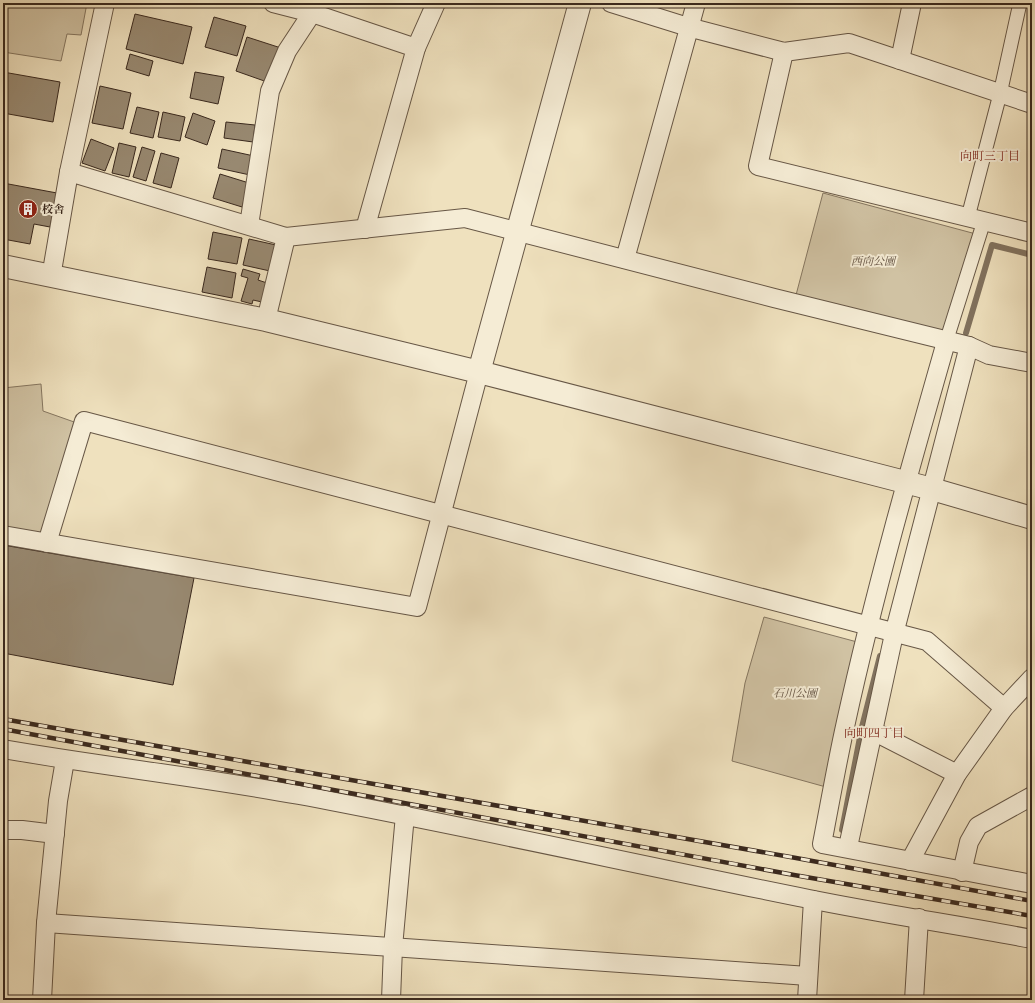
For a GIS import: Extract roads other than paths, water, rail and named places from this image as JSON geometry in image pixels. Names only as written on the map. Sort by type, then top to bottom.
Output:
[{"type":"street","points":[[51,277],[69,172],[105,3]]},
{"type":"street","points":[[273,3],[313,8],[416,48]]},
{"type":"street","points":[[365,229],[416,48],[436,3]]},
{"type":"street","points":[[3,535],[47,544],[417,607],[517,230],[580,3]]},
{"type":"street","points":[[610,3],[688,27],[784,52],[849,43],[1032,104]]},
{"type":"street","points":[[625,259],[688,27],[696,3]]},
{"type":"street","points":[[900,60],[912,3]]},
{"type":"street","points":[[1020,3],[1000,94],[976,219],[946,342],[906,483],[846,721],[822,844],[848,847],[962,872],[1032,884]]},
{"type":"street","points":[[249,225],[270,91],[287,51],[313,8]]},
{"type":"street","points":[[784,52],[758,166],[1032,233]]},
{"type":"street","points":[[69,172],[286,237],[465,218],[517,230],[946,342],[969,346],[989,355],[1032,363]]},
{"type":"street","points":[[266,320],[286,237]]},
{"type":"street","points":[[3,266],[266,320],[479,372],[932,489],[1032,518]]},
{"type":"street","points":[[848,847],[894,634],[969,346]]},
{"type":"street","points":[[47,544],[84,421],[870,626],[894,634],[927,641],[1004,708]]},
{"type":"street","points":[[910,861],[957,774],[1004,708],[1032,678]]},
{"type":"street","points":[[873,731],[957,774]]},
{"type":"street","points":[[3,749],[65,760],[209,779],[405,815],[813,900],[1032,939]]},
{"type":"street","points":[[42,1000],[46,923],[58,801],[65,760]]},
{"type":"street","points":[[962,872],[969,842],[978,826],[1032,796]]},
{"type":"street","points":[[390,1000],[393,947],[405,815]]},
{"type":"street","points":[[3,830],[22,830],[55,834]]},
{"type":"street","points":[[807,1000],[813,900]]},
{"type":"street","points":[[914,1000],[919,918]]},
{"type":"street","points":[[46,923],[808,976]]},
{"type":"waterway","points":[[966,333],[992,245],[1032,255]]},
{"type":"waterway","points":[[842,830],[862,727],[880,656]]},
{"type":"railway","points":[[3,719],[796,858],[1032,901]]},
{"type":"railway","points":[[3,729],[794,875],[1032,916]]},
{"type":"place","name":"校舎","points":[[28,209]]},
{"type":"district","name":"向町三丁目","points":[[990,156]]},
{"type":"district","name":"向町四丁目","points":[[874,733]]},
{"type":"park label","name":"西向公園","points":[[873,261]]},
{"type":"park label","name":"石川公園","points":[[795,693]]}]
